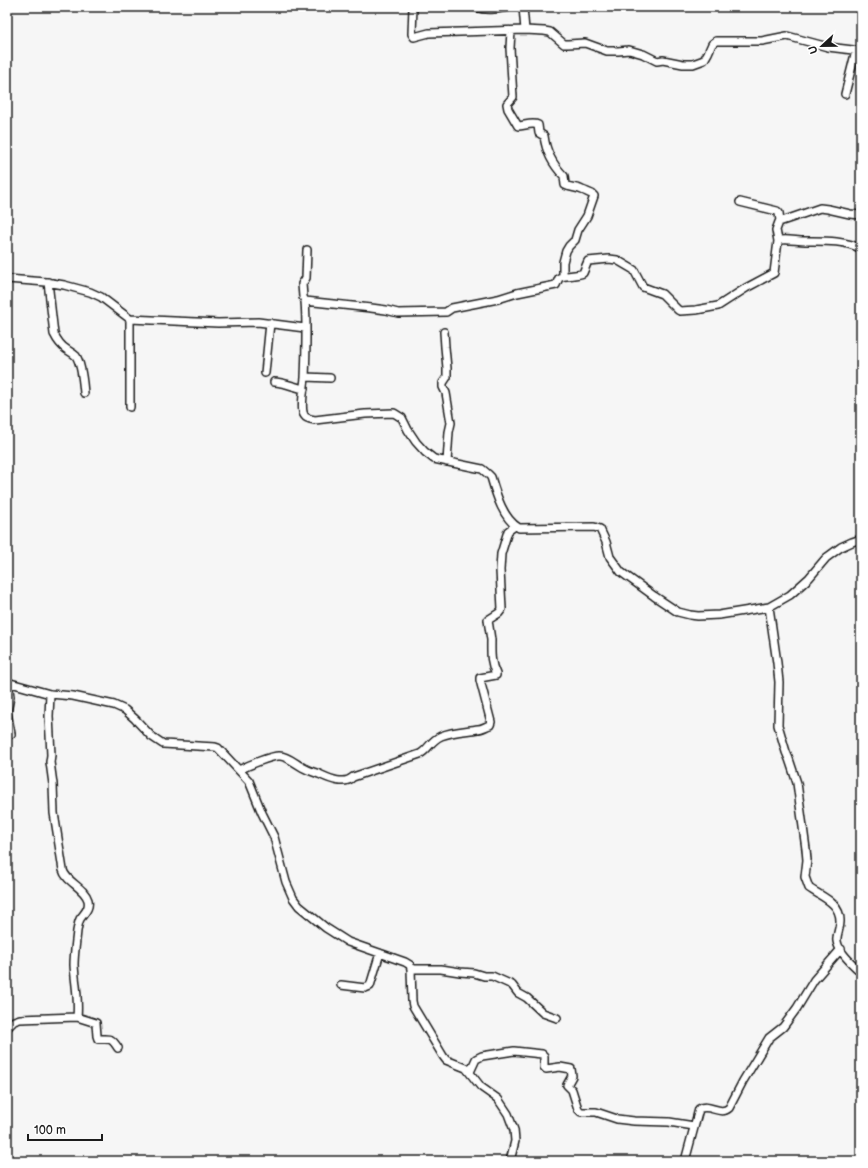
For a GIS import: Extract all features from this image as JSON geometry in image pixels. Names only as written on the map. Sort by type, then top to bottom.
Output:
[{"type":"street","points":[[413,7],[412,34],[414,37],[429,33],[525,30],[544,31],[550,32],[564,44],[585,43],[607,51],[618,52],[629,50],[643,54],[657,61],[663,60],[683,64],[693,64],[704,60],[712,44],[716,41],[762,41],[787,36],[828,47],[859,50],[845,94]]},
{"type":"street","points":[[475,7],[483,10],[489,10],[509,7]]},
{"type":"street","points":[[523,7],[525,30]]},
{"type":"street","points":[[511,31],[510,48],[513,97],[507,104],[508,109],[518,126],[537,123],[539,133],[544,136],[546,149],[557,170],[564,176],[565,185],[570,188],[583,190],[594,196],[587,216],[578,230],[574,240],[566,251],[563,262],[563,276]]},
{"type":"street","points":[[304,301],[371,308],[398,313],[448,312],[452,308],[556,285],[559,278],[563,276],[582,274],[588,261],[590,260],[614,259],[634,270],[643,287],[662,294],[680,311],[718,306],[746,288],[774,273],[778,241],[777,226],[780,221],[779,214],[777,211],[740,202]]},
{"type":"street","points":[[780,221],[820,208],[861,216]]},
{"type":"street","points":[[778,241],[782,239],[807,241],[820,240],[848,244],[861,249]]},
{"type":"street","points":[[307,250],[306,278],[302,284],[305,328],[305,376],[302,409],[303,414],[307,418],[315,420],[365,414],[394,413],[402,418],[411,436],[425,452],[434,459],[482,470],[488,474],[491,478],[500,505],[515,526],[519,528],[594,527],[600,529],[606,542],[610,557],[621,572],[678,612],[690,616],[698,616],[769,607],[790,595],[809,578],[826,558],[841,547],[861,539]]},
{"type":"street","points":[[7,279],[48,282],[71,286],[90,292],[101,297],[130,319],[194,322],[258,322],[305,328]]},
{"type":"street","points":[[48,282],[54,334],[61,345],[72,352],[77,358],[84,393]]},
{"type":"street","points":[[130,319],[130,407]]},
{"type":"street","points":[[265,373],[270,323]]},
{"type":"street","points":[[444,332],[447,377],[443,383],[443,387],[446,393],[450,423],[447,462]]},
{"type":"street","points":[[305,376],[330,378]]},
{"type":"street","points":[[274,382],[280,382],[304,389]]},
{"type":"street","points":[[239,770],[260,761],[276,756],[282,756],[305,769],[327,778],[345,781],[420,754],[426,751],[431,743],[441,736],[466,730],[480,729],[490,725],[491,722],[480,678],[496,675],[490,650],[491,642],[488,620],[499,613],[502,609],[500,570],[501,554],[508,531],[515,526]]},
{"type":"street","points":[[769,607],[779,682],[778,725],[793,770],[799,797],[806,849],[805,877],[809,888],[829,900],[839,914],[840,926],[837,940],[841,949],[853,965],[861,972]]},
{"type":"street","points":[[11,734],[7,712],[10,697],[8,682],[50,694],[73,696],[114,705],[125,710],[136,719],[151,736],[163,744],[218,748],[248,781],[274,836],[286,882],[293,898],[299,906],[326,928],[348,942],[410,965],[413,1006],[445,1058],[466,1068],[481,1087],[498,1099],[511,1121],[515,1141],[510,1161]]},
{"type":"street","points":[[50,694],[48,716],[51,755],[50,762],[53,784],[54,813],[63,870],[65,875],[87,897],[88,902],[88,907],[79,920],[74,963],[78,1004],[77,1017]]},
{"type":"street","points":[[685,1161],[699,1109],[703,1106],[726,1111],[729,1108],[743,1081],[769,1038],[783,1027],[797,1008],[814,980],[841,949]]},
{"type":"street","points":[[342,985],[365,988],[370,986],[380,953]]},
{"type":"street","points":[[411,969],[441,969],[492,976],[512,985],[518,993],[527,998],[543,1014],[557,1018]]},
{"type":"street","points":[[7,1028],[16,1020],[77,1017],[96,1023],[98,1039],[110,1038],[118,1048]]},
{"type":"street","points":[[470,1072],[476,1060],[482,1056],[514,1051],[542,1054],[544,1056],[544,1067],[546,1069],[560,1067],[571,1069],[572,1076],[567,1085],[572,1090],[580,1112],[596,1112],[617,1119],[669,1122],[694,1126]]}]
